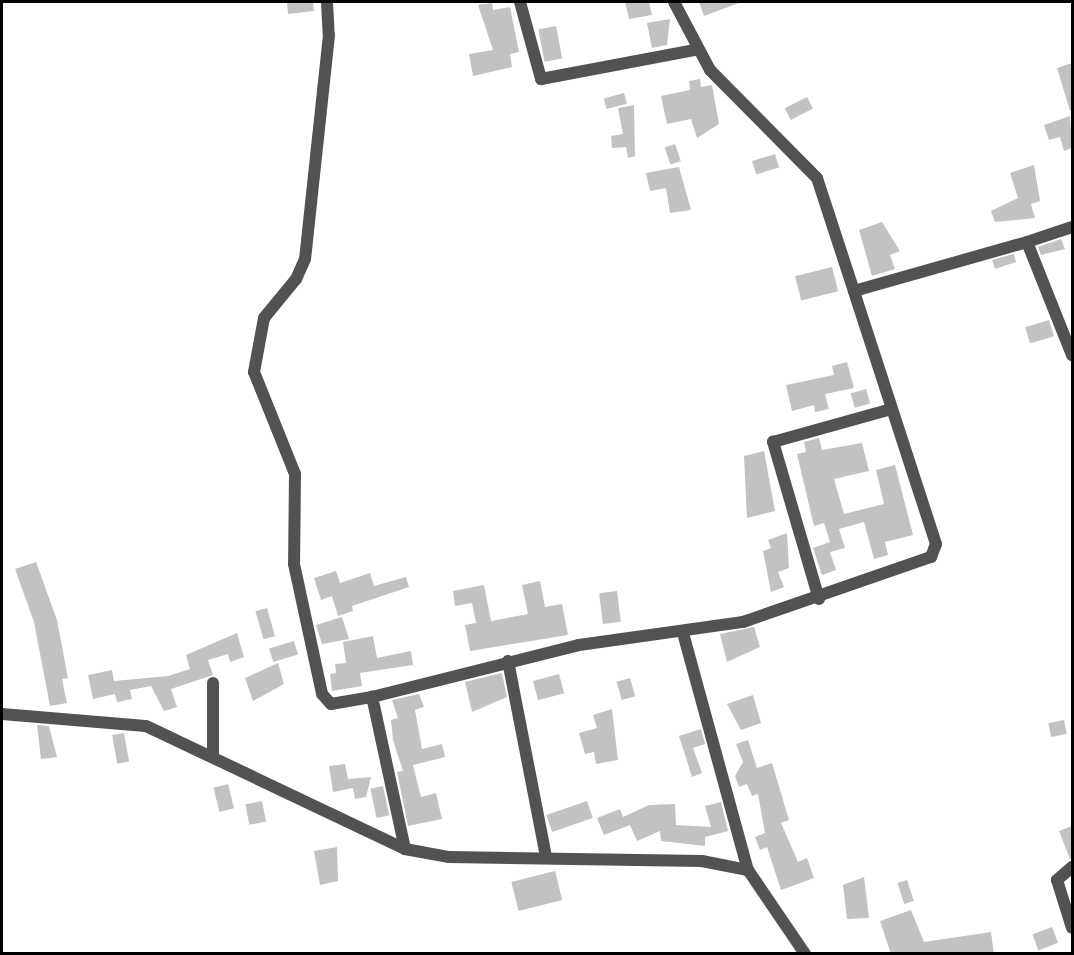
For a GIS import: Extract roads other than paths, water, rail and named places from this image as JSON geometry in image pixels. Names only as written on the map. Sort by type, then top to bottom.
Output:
[{"type":"street","points":[[327,2],[329,35],[305,259],[296,279],[264,318],[254,372],[295,474],[294,564],[322,694],[331,704],[372,697],[508,661],[622,638],[682,633],[819,599],[925,561],[935,551],[817,178],[695,50],[674,2]]},
{"type":"street","points":[[520,2],[541,79],[695,50]]},
{"type":"street","points":[[854,291],[1072,227]]},
{"type":"street","points":[[1027,242],[1072,355]]},
{"type":"street","points":[[819,599],[773,442],[891,409]]},
{"type":"street","points":[[682,633],[748,870],[805,954]]},
{"type":"street","points":[[508,661],[546,856]]},
{"type":"street","points":[[213,682],[213,756]]},
{"type":"street","points":[[372,697],[405,849]]},
{"type":"street","points":[[2,714],[138,724],[213,756],[405,849],[449,857],[546,856],[702,861],[748,870]]},
{"type":"street","points":[[1072,867],[1057,880],[1072,928]]}]
